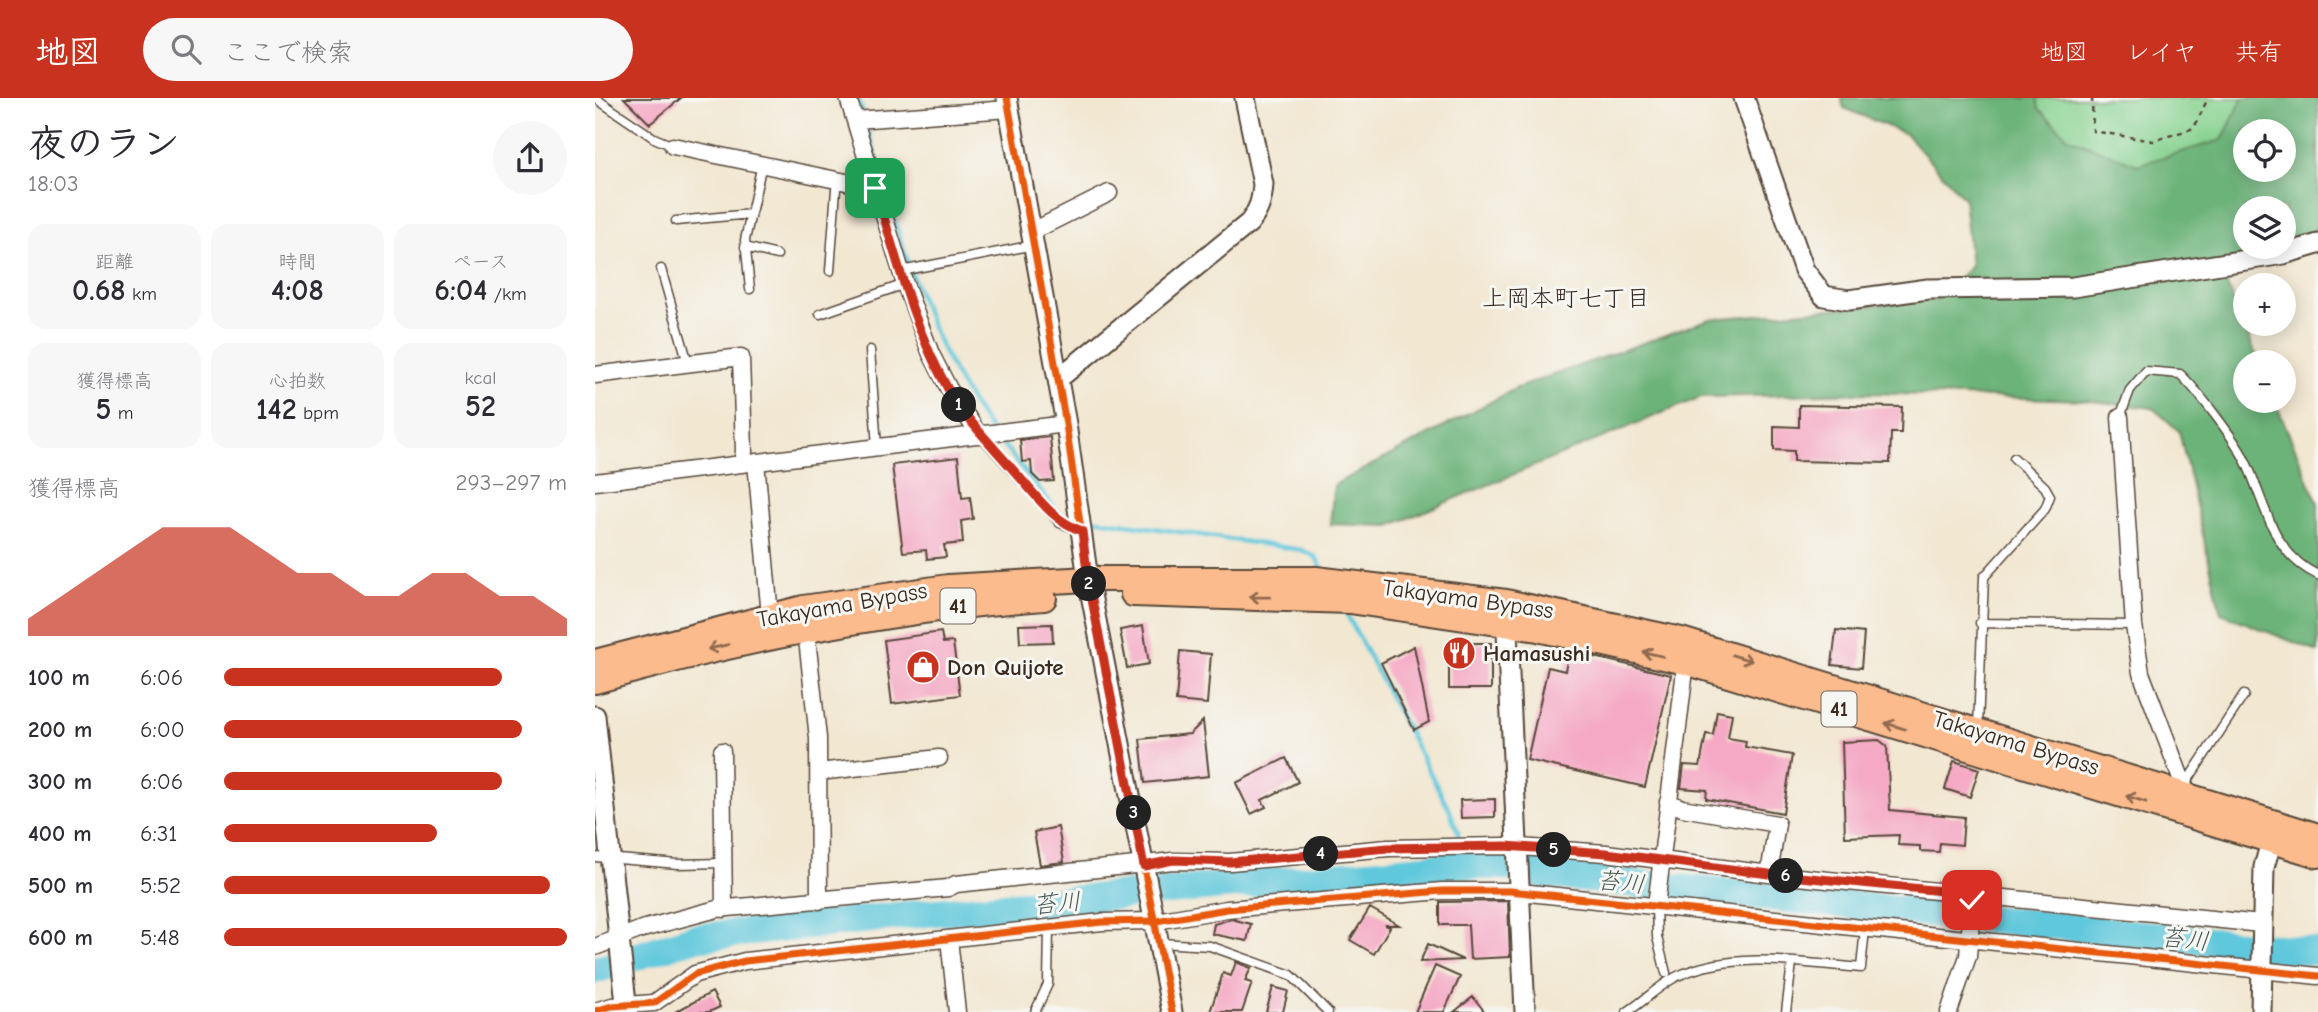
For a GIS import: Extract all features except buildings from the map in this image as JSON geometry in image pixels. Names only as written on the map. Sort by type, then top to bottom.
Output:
[{"type":"highway","name":"Takayama Bypass","points":[[595,681],[687,654],[806,630],[1090,586]]},
{"type":"highway","name":"Takayama Bypass","points":[[595,662],[803,608],[948,587],[1090,586],[1333,590],[1506,612],[1681,639],[2182,791],[2318,855]]},
{"type":"highway","name":"Takayama Bypass","points":[[1506,612],[2274,832],[2318,836]]},
{"type":"street","points":[[848,98],[861,120],[875,188],[907,273],[931,354],[949,389],[982,435]]},
{"type":"street","points":[[1058,379],[1249,223],[1257,213],[1263,184],[1245,98]]},
{"type":"street","points":[[1744,98],[1804,270],[1817,290],[1833,300],[1928,289],[2073,287],[2284,254],[2318,244]]},
{"type":"street","points":[[861,120],[1008,103],[1066,424],[1090,586],[1172,1012]]},
{"type":"street","points":[[673,146],[875,188]]},
{"type":"street","points":[[1032,239],[1109,193]]},
{"type":"street","points":[[595,375],[741,357],[744,451],[749,463],[768,605]]},
{"type":"street","points":[[2120,417],[2134,625],[2141,673],[2182,791]]},
{"type":"street","points":[[595,482],[1066,424]]},
{"type":"street","points":[[1506,612],[1525,1012]]},
{"type":"street","points":[[806,630],[815,693],[819,772],[820,901]]},
{"type":"street","points":[[1656,903],[1686,662]]},
{"type":"street","points":[[595,716],[603,857],[621,940],[626,1004]]},
{"type":"street","points":[[722,751],[724,909]]},
{"type":"street","points":[[819,772],[939,758]]},
{"type":"street","points":[[1668,802],[1682,808],[1777,824],[1769,874]]},
{"type":"street","points":[[2261,1012],[2264,867],[2274,832]]},
{"type":"street","points":[[595,947],[679,918],[724,909],[1145,870],[1173,860],[1230,862],[1447,845],[1660,863],[2261,927]]},
{"type":"street","points":[[595,1011],[626,1004],[654,1003],[695,974],[714,967],[1102,922],[1442,891],[1519,890],[1656,903],[1865,929],[1969,936],[2260,965],[2318,976]]},
{"type":"street","points":[[1949,1012],[1968,956],[1972,897]]},
{"type":"street","points":[[949,939],[957,1012]]},
{"type":"lane","points":[[595,98],[654,138],[673,146]]},
{"type":"lane","points":[[750,289],[745,247],[762,164]]},
{"type":"lane","points":[[830,271],[836,189],[840,180]]},
{"type":"lane","points":[[676,221],[751,214]]},
{"type":"lane","points":[[820,314],[907,273],[1032,239]]},
{"type":"lane","points":[[745,247],[776,255]]},
{"type":"lane","points":[[661,269],[688,363]]},
{"type":"lane","points":[[870,350],[877,447]]},
{"type":"lane","points":[[2120,417],[2130,390],[2146,371],[2180,374],[2244,457],[2284,552],[2306,570],[2318,575]]},
{"type":"lane","points":[[982,435],[1060,523],[1082,530]]},
{"type":"lane","points":[[1978,730],[1980,623],[1984,577],[2045,509],[2050,496],[2045,487],[2014,458]]},
{"type":"lane","points":[[1980,623],[2134,625]]},
{"type":"lane","points":[[2182,791],[2244,695]]},
{"type":"lane","points":[[603,857],[678,864],[724,863]]},
{"type":"lane","points":[[1656,903],[1657,937],[1665,973]]},
{"type":"lane","points":[[1035,1012],[1048,984],[1049,928]]},
{"type":"lane","points":[[1627,1012],[1682,974],[1736,963],[1792,962],[1861,968],[1865,929]]},
{"type":"lane","points":[[1160,943],[1209,946],[1291,975],[1328,1012]]},
{"type":"lane","points":[[1786,1012],[1792,962]]},
{"type":"path","points":[[2092,98],[2093,131],[2153,141],[2194,128],[2208,98]]},
{"type":"green space","points":[[1841,98],[2037,98],[2039,109],[2069,138],[2137,165],[2222,140],[2243,98],[2318,98],[2318,228],[2296,241],[2296,196],[2233,196],[2233,259],[2267,259],[2244,273],[2233,273],[2233,280],[2226,284],[2233,301],[2233,336],[2248,336],[2254,350],[2233,350],[2233,413],[2280,413],[2318,503],[2318,652],[2221,613],[2179,431],[2153,408],[2082,400],[1867,393],[1701,397],[1389,526],[1330,524],[1334,485],[1517,388],[1710,319],[1936,300],[1971,266],[1964,198],[1906,134],[1844,108]]},
{"type":"green space","points":[[2000,98],[2318,98],[2318,232],[2296,239],[2296,196],[2233,196],[2233,250],[2171,264]]},
{"type":"waterway","points":[[858,98],[926,313],[944,354],[991,430]]},
{"type":"waterway","points":[[997,437],[1060,515],[1073,517]]},
{"type":"waterway","points":[[1085,518],[1302,550],[1316,557],[1323,571]]},
{"type":"waterway","points":[[1344,609],[1450,811],[1458,832],[1458,842]]},
{"type":"waterway","points":[[1458,851],[1458,865]]},
{"type":"waterway","name":"苔川","points":[[595,970],[693,938],[926,913],[1458,865],[1504,866],[1540,874],[2318,952]]},
{"type":"cycle path","points":[[1007,98],[1066,424],[1088,579],[1172,1012]]},
{"type":"cycle path","points":[[595,1011],[612,1006],[654,1003],[695,974],[745,961],[1102,922],[1156,921],[1227,909],[1442,891],[1510,891],[2318,976]]},
{"type":"place","name":"Hamasushi","points":[[1459,653]]},
{"type":"place","name":"Don Quijote","points":[[923,667]]},
{"type":"district","name":"上岡本町七丁目","points":[[1566,298]]},
{"type":"route","points":[[875,188],[905,284],[931,354],[949,389],[979,435],[989,442],[1060,523],[1082,531],[1088,579],[1144,866],[1173,860],[1230,862],[1388,848],[1505,846],[1606,853],[1769,874],[1973,894],[1972,900]]}]
